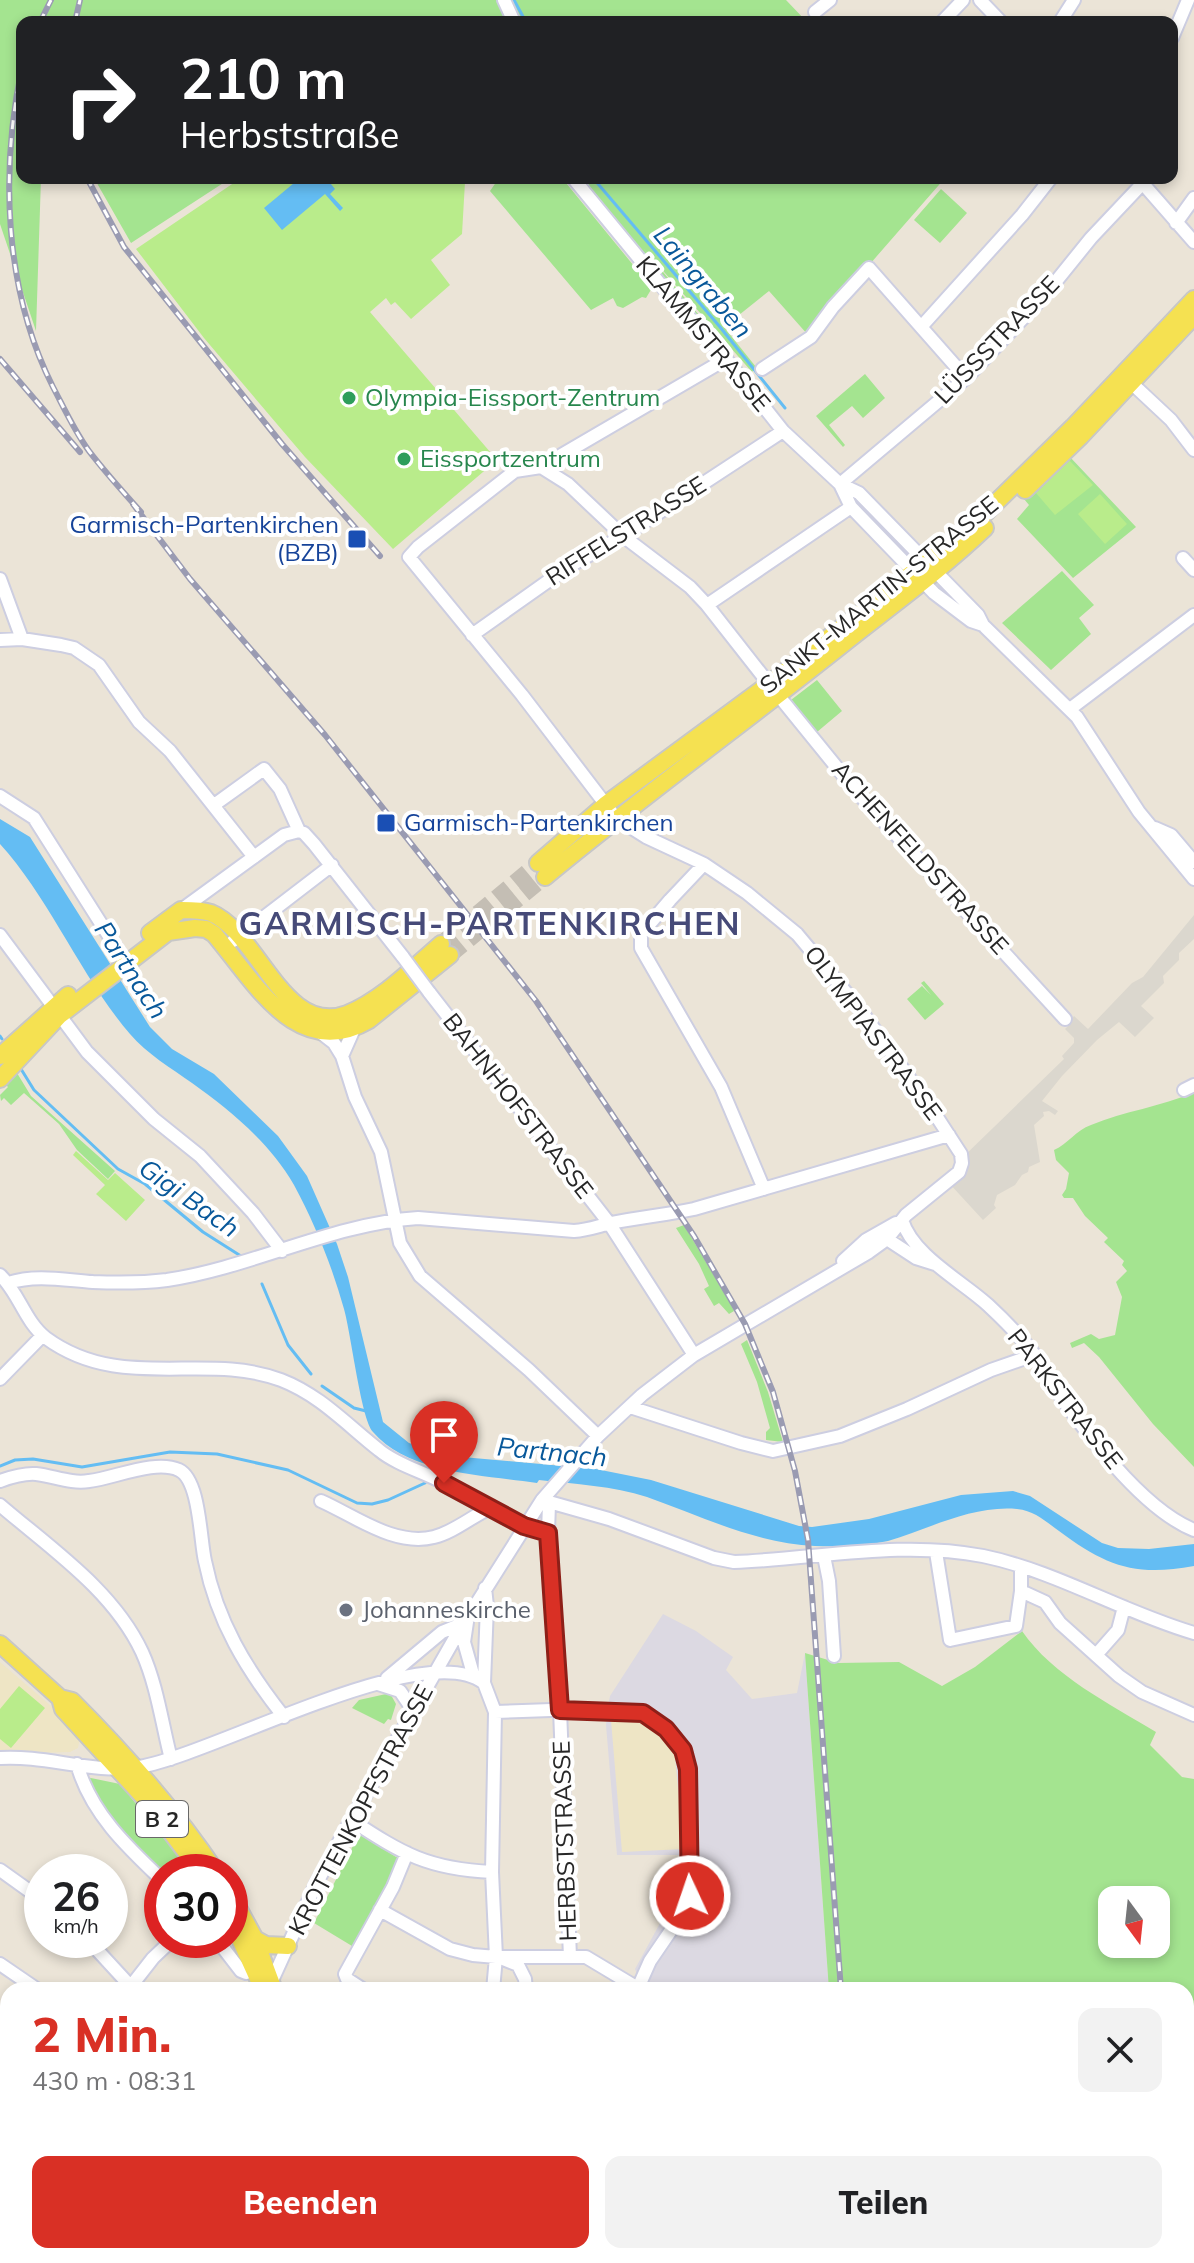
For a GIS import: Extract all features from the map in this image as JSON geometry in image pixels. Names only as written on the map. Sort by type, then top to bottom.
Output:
[{"type":"main road","name":"SANKT-MARTIN-STRASSE","points":[[1127,378],[1194,299]]},
{"type":"main road","name":"SANKT-MARTIN-STRASSE","points":[[541,870],[611,812],[925,572],[1194,316]]},
{"type":"main road","points":[[0,1056],[181,910],[202,904],[214,914],[232,942],[281,1014],[292,1022],[321,1033],[334,1034],[354,1029],[382,1011],[446,949],[357,1010],[331,1018],[316,1015],[299,1006],[232,942],[201,928],[168,932],[118,963]]},
{"type":"main road","points":[[0,1079],[56,1012]]},
{"type":"main road","name":"B 2","points":[[0,1644],[60,1698],[72,1701],[199,1854]]},
{"type":"main road","name":"B 2","points":[[190,1844],[194,1854]]},
{"type":"main road","points":[[248,1927],[255,1939],[267,1982]]},
{"type":"main road","points":[[255,1939],[266,1945],[288,1946]]},
{"type":"main road","points":[[248,1954],[265,1982]]},
{"type":"street","points":[[815,12],[830,0]]},
{"type":"street","points":[[948,16],[963,0]]},
{"type":"street","points":[[980,0],[995,16]]},
{"type":"street","points":[[1178,24],[1188,0]]},
{"type":"street","name":"KLAMMSTRASSE","points":[[578,184],[783,431],[840,484],[859,493],[925,572],[934,593],[971,621],[983,625],[1070,709],[1127,795],[1194,879]]},
{"type":"street","points":[[921,327],[1046,184]]},
{"type":"street","name":"LÜSSSTRASSE","points":[[840,484],[966,378],[1045,295],[1137,184]]},
{"type":"street","points":[[1143,184],[1194,242]]},
{"type":"street","points":[[1176,223],[1194,198]]},
{"type":"street","points":[[762,369],[811,337],[833,307],[869,268],[966,378]]},
{"type":"street","points":[[541,467],[726,359]]},
{"type":"street","points":[[1127,378],[1171,420],[1194,450]]},
{"type":"street","name":"RIFFELSTRASSE","points":[[472,635],[568,567],[623,536],[783,431]]},
{"type":"street","name":"OLYMPIASTRASSE","points":[[541,467],[515,471],[418,547],[404,553],[523,696],[611,812],[646,837],[704,864],[747,893],[797,934],[863,1013],[961,1154],[959,1172],[902,1220]]},
{"type":"street","name":"ACHENFELDSTRASSE","points":[[541,467],[568,484],[623,536],[678,577],[707,605],[856,791],[1065,1019]]},
{"type":"street","name":"KLAMMSTRASSE","points":[[840,484],[851,507],[925,572]]},
{"type":"street","points":[[707,605],[851,507]]},
{"type":"street","points":[[1183,558],[1194,570]]},
{"type":"street","points":[[0,579],[22,639]]},
{"type":"street","points":[[1070,709],[1194,616]]},
{"type":"street","points":[[0,640],[22,639],[74,648],[99,665],[139,722],[170,751],[254,857]]},
{"type":"street","name":"BAHNHOFSTRASSE","points":[[214,805],[264,769],[282,796],[299,831],[332,865],[609,1223],[694,1355]]},
{"type":"street","points":[[0,796],[34,818],[118,963]]},
{"type":"street","name":"KLAMMSTRASSE","points":[[1152,827],[1171,835],[1194,862]]},
{"type":"street","points":[[201,928],[202,904],[254,857],[284,835],[299,831]]},
{"type":"street","points":[[704,864],[641,934],[641,948],[721,1087],[764,1189]]},
{"type":"street","points":[[232,942],[332,865]]},
{"type":"street","points":[[0,935],[87,1052],[154,1119],[200,1156],[253,1213],[282,1251]]},
{"type":"street","points":[[342,1056],[354,1029]]},
{"type":"street","points":[[321,1033],[334,1043],[342,1056],[355,1097],[381,1152],[400,1243],[420,1276],[529,1370],[598,1436]]},
{"type":"street","points":[[623,1245],[636,1228],[661,1217],[949,1135]]},
{"type":"street","points":[[548,1533],[524,1526],[381,1452],[333,1411],[279,1379],[226,1370],[151,1371],[95,1362],[67,1352],[42,1336],[4,1279],[25,1277],[97,1282],[166,1280],[259,1259],[340,1231],[396,1220],[418,1218],[574,1231],[661,1217]]},
{"type":"street","points":[[835,1269],[888,1240],[902,1220]]},
{"type":"street","points":[[835,1269],[866,1240],[902,1220]]},
{"type":"street","name":"PARKSTRASSE","points":[[902,1220],[906,1233],[938,1265],[980,1297],[1034,1355],[1050,1381],[1119,1471],[1168,1515],[1194,1530]]},
{"type":"street","name":"PARKSTRASSE","points":[[888,1240],[916,1258],[938,1265]]},
{"type":"street","name":"KROTTENKOPFSTRASSE","points":[[272,1982],[316,1884],[465,1620],[524,1526],[546,1502],[574,1462],[642,1395],[694,1355],[835,1269]]},
{"type":"street","points":[[0,1379],[42,1336]]},
{"type":"street","points":[[630,1407],[773,1451],[823,1442],[907,1409],[991,1370],[1034,1355]]},
{"type":"street","points":[[642,1395],[666,1418]]},
{"type":"street","points":[[0,1481],[35,1474],[75,1482],[158,1466],[180,1470],[192,1485],[204,1560],[220,1616],[254,1679],[284,1717]]},
{"type":"street","points":[[470,1517],[471,1505],[475,1500]]},
{"type":"street","points":[[321,1501],[404,1539],[435,1537],[490,1508]]},
{"type":"street","points":[[546,1502],[609,1519],[714,1558],[734,1562],[887,1550],[984,1557],[1194,1633]]},
{"type":"street","name":"HERBSTSTRASSE","points":[[546,1502],[560,1710],[570,1957]]},
{"type":"street","points":[[0,1505],[92,1584],[127,1626],[147,1665],[171,1759]]},
{"type":"street","points":[[936,1552],[950,1640],[1016,1626],[1021,1568]]},
{"type":"street","points":[[824,1556],[829,1581],[834,1656]]},
{"type":"street","points":[[485,1588],[484,1683],[495,1712],[494,1982]]},
{"type":"street","points":[[1021,1591],[1045,1602],[1060,1623],[1142,1692],[1194,1715]]},
{"type":"street","points":[[1096,1655],[1118,1630],[1124,1607]]},
{"type":"street","points":[[380,1682],[442,1632],[465,1620]]},
{"type":"street","points":[[465,1620],[464,1642],[473,1674],[484,1683]]},
{"type":"street","points":[[0,1758],[128,1768],[171,1759],[380,1682],[435,1672],[473,1674]]},
{"type":"street","points":[[380,1682],[400,1691],[413,1710]]},
{"type":"street","points":[[495,1712],[560,1710],[643,1713],[666,1729],[683,1750],[688,1769],[690,1896],[650,1961],[642,1982]]},
{"type":"street","points":[[77,1764],[83,1787],[108,1824],[144,1861]]},
{"type":"street","points":[[351,1820],[419,1861],[445,1868],[492,1872]]},
{"type":"street","points":[[352,1982],[345,1974],[407,1853]]},
{"type":"street","points":[[2,1877],[24,1890]]},
{"type":"street","points":[[380,1910],[450,1949],[496,1957],[586,1957],[628,1982]]},
{"type":"street","points":[[496,1957],[518,1965],[525,1982]]},
{"type":"street","points":[[104,1958],[125,1982]]},
{"type":"street","points":[[136,1982],[153,1958]]},
{"type":"street","points":[[231,1958],[241,1971],[246,1973],[255,1969]]},
{"type":"street","points":[[0,1964],[26,1982]]},
{"type":"shaded area","points":[[1194,915],[1194,939],[1179,953],[1179,960],[1163,976],[1164,983],[1141,1006],[1154,1018],[1135,1037],[1119,1022],[1062,1076],[1042,1101],[1058,1111],[1055,1115],[1049,1111],[1043,1112],[1044,1116],[1034,1125],[1040,1162],[1029,1167],[1015,1185],[997,1195],[996,1208],[983,1220],[948,1182],[962,1158],[1064,1059],[1062,1056],[1074,1043],[1074,1038],[1065,1029],[1074,1016],[1088,1029],[1132,983],[1143,977]]},
{"type":"shaded area","points":[[663,1614],[696,1631],[733,1657],[726,1670],[752,1699],[797,1693],[805,1653],[828,1982],[640,1981],[635,1969],[682,1883],[684,1855],[617,1855],[606,1725],[610,1696]]},
{"type":"shaded area","points":[[0,1662],[71,1723],[80,1738],[78,1748],[70,1752],[0,1754]]},
{"type":"shaded area","points":[[611,1720],[649,1722],[674,1747],[684,1849],[622,1852]]},
{"type":"green space","points":[[0,0],[786,0],[801,16],[16,16],[16,184],[41,184],[36,331],[0,224]]},
{"type":"green space","points":[[97,184],[222,184],[131,243]]},
{"type":"green space","name":"Olympia-Eissport-Zentrum","points":[[232,184],[465,184],[462,234],[431,260],[450,285],[411,319],[395,302],[391,305],[386,298],[370,312],[497,460],[393,549],[305,457],[204,338],[136,249]]},
{"type":"green space","points":[[495,184],[567,184],[652,288],[646,298],[642,297],[623,308],[617,306],[613,298],[591,310],[490,191]]},
{"type":"green space","points":[[582,184],[588,184],[590,188],[588,184],[940,184],[808,335],[769,291],[724,327],[756,367],[752,372],[643,248],[750,376],[746,379]]},
{"type":"green space","points":[[941,189],[967,213],[940,243],[914,220]]},
{"type":"green space","points":[[865,374],[885,398],[863,418],[852,406],[829,425],[845,445],[843,447],[816,416]]},
{"type":"green space","points":[[1070,457],[1136,527],[1073,578],[1017,519],[1029,505],[1024,499]]},
{"type":"green space","points":[[1069,460],[1093,485],[1055,515],[1036,493]]},
{"type":"green space","points":[[1100,494],[1127,524],[1105,544],[1078,514]]},
{"type":"green space","points":[[1062,571],[1094,605],[1079,618],[1091,634],[1051,670],[1002,623]]},
{"type":"green space","points":[[817,680],[842,711],[817,732],[791,700]]},
{"type":"green space","points":[[924,981],[944,1004],[925,1020],[907,999],[922,986],[931,995],[921,983]]},
{"type":"green space","points":[[17,1073],[31,1096],[115,1171],[108,1179],[77,1150],[59,1124],[24,1093],[11,1105],[4,1098],[1,1101],[0,1095],[8,1087],[4,1083]]},
{"type":"green space","points":[[1194,1092],[1194,1467],[1153,1424],[1099,1357],[1084,1343],[1072,1348],[1070,1343],[1091,1334],[1099,1339],[1115,1335],[1122,1297],[1116,1282],[1127,1271],[1122,1265],[1124,1261],[1104,1242],[1108,1238],[1085,1216],[1073,1198],[1062,1195],[1069,1173],[1056,1160],[1054,1150],[1091,1125]]},
{"type":"green space","points":[[76,1151],[108,1180],[115,1173],[145,1200],[126,1221],[96,1194],[105,1185],[73,1155]]},
{"type":"green space","points":[[684,1225],[729,1301],[734,1311],[729,1314],[719,1303],[714,1306],[704,1289],[709,1286],[699,1264],[676,1228]]},
{"type":"green space","points":[[747,1340],[768,1392],[783,1442],[766,1440],[766,1432],[770,1428],[757,1382],[741,1344]]},
{"type":"green space","points":[[1022,1631],[1066,1675],[1156,1732],[1150,1745],[1182,1777],[1194,1779],[1194,1982],[828,1982],[805,1653],[838,1663],[899,1662],[942,1686],[975,1667]]},
{"type":"green space","points":[[19,1686],[45,1708],[11,1748],[0,1739],[0,1709]]},
{"type":"green space","points":[[391,1695],[396,1704],[391,1720],[384,1724],[352,1708],[359,1700]]},
{"type":"green space","points":[[86,1777],[120,1784],[176,1854],[144,1855],[109,1816]]},
{"type":"green space","points":[[359,1834],[401,1860],[352,1946],[314,1923]]},
{"type":"water","points":[[293,184],[331,184],[335,189],[330,194],[343,208],[340,211],[325,194],[282,230],[264,208]]},
{"type":"water","points":[[0,819],[30,837],[150,1027],[172,1049],[214,1074],[278,1136],[307,1176],[348,1277],[383,1422],[409,1443],[451,1456],[596,1469],[651,1480],[799,1526],[869,1519],[961,1495],[1013,1491],[1030,1496],[1102,1543],[1118,1548],[1149,1549],[1194,1544],[1194,1566],[1155,1570],[1122,1566],[1092,1553],[1035,1514],[1017,1509],[967,1514],[879,1543],[833,1546],[793,1544],[730,1528],[634,1493],[449,1470],[406,1457],[388,1446],[369,1424],[339,1293],[294,1185],[273,1155],[248,1128],[152,1054],[112,1012],[35,889],[0,844]]},
{"type":"waterway","name":"Laingraben","points":[[514,0],[523,16]]},
{"type":"waterway","name":"Laingraben","points":[[598,184],[785,408]]},
{"type":"waterway","name":"Gigi Bach","points":[[21,1069],[34,1090],[118,1169],[145,1184],[203,1232],[244,1258]]},
{"type":"waterway","name":"Gigi Bach","points":[[262,1284],[288,1345],[311,1374]]},
{"type":"waterway","name":"Gigi Bach","points":[[322,1386],[354,1408],[366,1411]]},
{"type":"waterway","points":[[0,1466],[15,1460],[33,1459],[82,1467],[170,1452],[217,1454],[288,1470],[357,1503],[372,1504],[425,1483]]},
{"type":"tunnel","points":[[441,944],[538,863]]},
{"type":"tunnel","points":[[450,955],[545,877]]},
{"type":"railway","points":[[43,16],[51,0]]},
{"type":"railway","points":[[76,16],[80,0]]},
{"type":"railway","points":[[16,101],[9,188],[11,230],[24,311],[37,350],[74,428],[95,459],[141,512]]},
{"type":"railway","points":[[90,184],[124,247],[282,444],[380,556]]},
{"type":"railway","points":[[0,359],[80,452]]},
{"type":"railway","points":[[133,504],[190,579],[325,735],[536,1001],[694,1236],[745,1324],[773,1392],[795,1471],[808,1540],[840,1982]]},
{"type":"place","name":"Olympia-Eissport-Zentrum","points":[[349,398]]},
{"type":"place","name":"Eissportzentrum","points":[[404,459]]},
{"type":"place","name":"Garmisch-Partenkirchen (BZB)","points":[[357,539]]},
{"type":"place","name":"Garmisch-Partenkirchen","points":[[386,823]]},
{"type":"place","name":"Johanneskirche","points":[[346,1610]]},
{"type":"district","name":"GARMISCH-PARTENKIRCHEN","points":[[490,924]]},
{"type":"route","points":[[444,1483],[524,1526],[548,1533],[560,1710],[643,1713],[666,1729],[683,1750],[688,1769],[690,1896]]},
{"type":"water label","name":"Partnach","points":[[131,970]]},
{"type":"water label","name":"Partnach","points":[[552,1452]]}]
